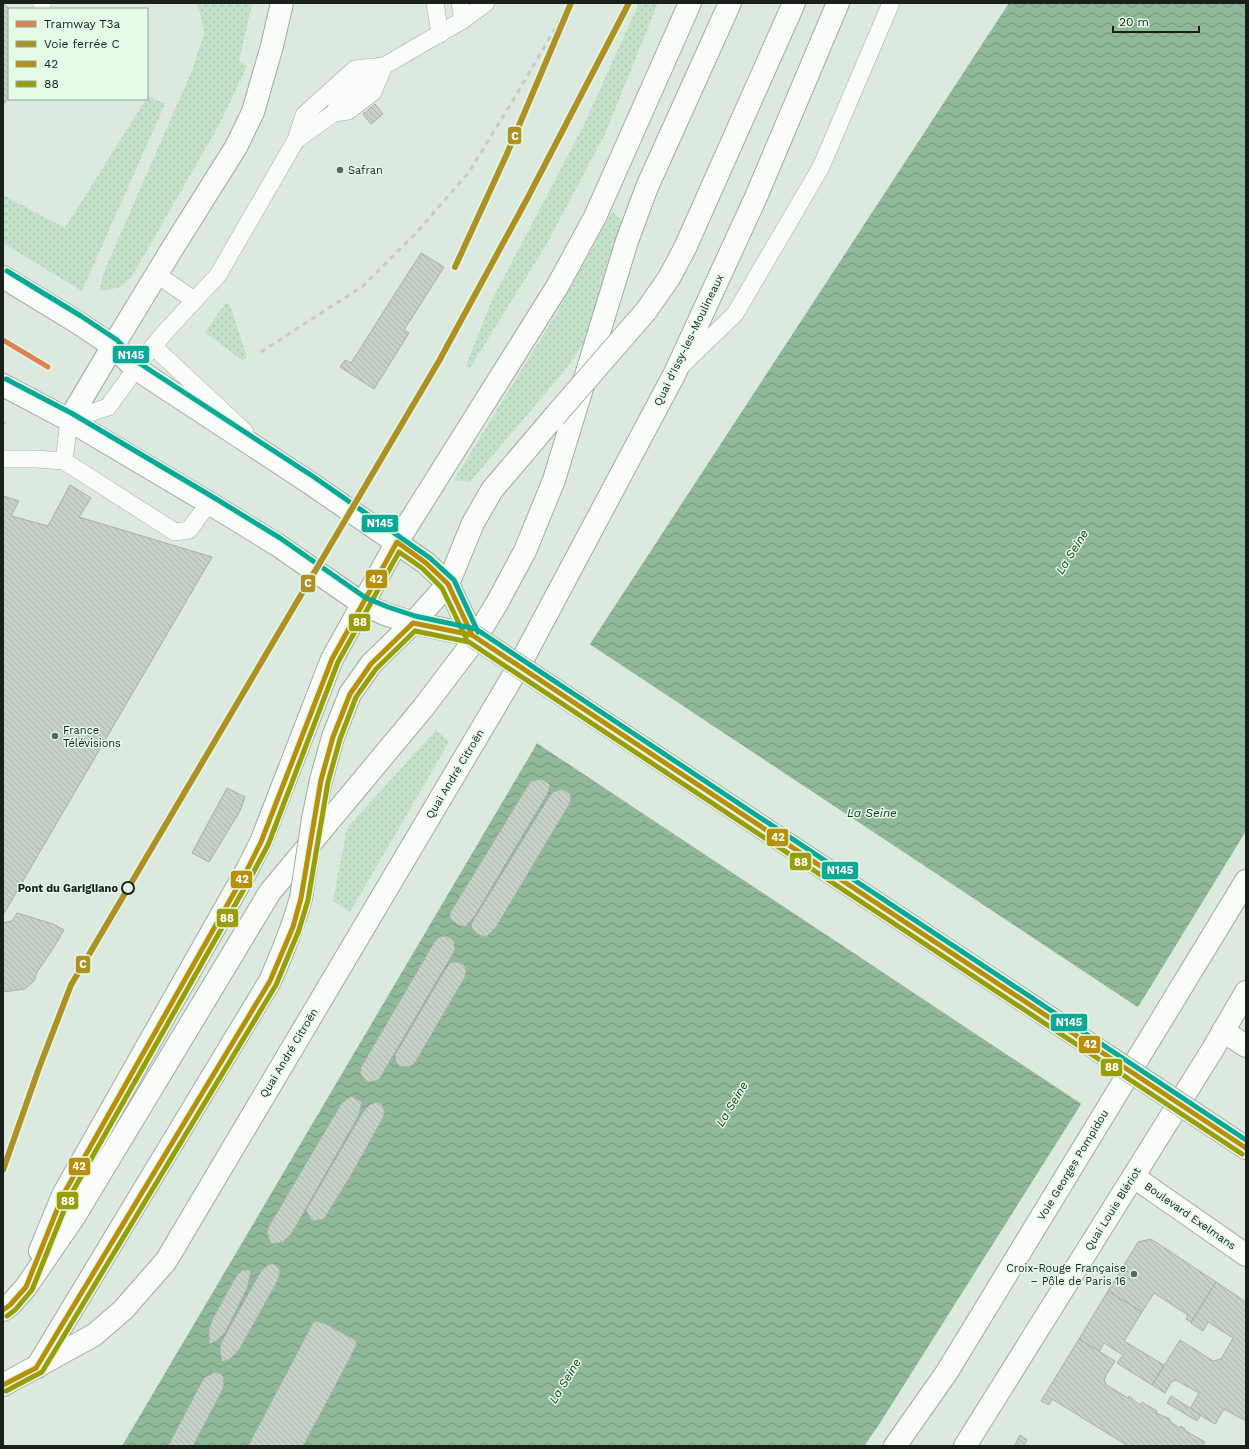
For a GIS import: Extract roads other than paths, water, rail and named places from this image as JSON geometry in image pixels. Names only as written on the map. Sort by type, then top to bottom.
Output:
[{"type":"main road","points":[[69,420],[156,274],[236,147],[253,112],[272,46],[282,3]]},
{"type":"main road","points":[[26,1287],[63,1195],[247,870],[260,842],[340,642],[397,542],[557,287],[595,218],[690,3]]},
{"type":"main road","points":[[3,1310],[10,1305],[26,1287],[74,1217],[270,892],[423,708],[497,603],[525,552],[554,480],[629,235],[647,187],[730,3]]},
{"type":"main road","points":[[36,1368],[270,981],[288,939],[301,898],[313,819],[321,780],[333,737],[350,694],[371,664],[413,623],[448,584],[473,523],[492,490],[646,311],[669,278],[685,248],[794,3]]},
{"type":"main road","name":"Quai d'Issy-les-Moulineaux","points":[[519,666],[675,373],[756,197],[838,3]]},
{"type":"main road","points":[[3,277],[77,322],[113,346],[135,368],[397,542],[426,563],[448,584],[472,638]]},
{"type":"main road","points":[[3,385],[69,420],[209,503],[276,544],[363,604],[385,614],[413,623],[472,638],[1246,1148]]},
{"type":"main road","name":"Quai André Citroën","points":[[3,1385],[94,1336],[123,1310],[166,1261],[519,666]]},
{"type":"main road","name":"Voie Georges Pompidou","points":[[895,1446],[946,1372],[1246,881]]},
{"type":"main road","name":"Quai Louis Blériot","points":[[965,1446],[1134,1177],[1246,992]]},
{"type":"main road","points":[[1223,1032],[1246,1046]]},
{"type":"main road","name":"Boulevard Exelmans","points":[[1134,1177],[1246,1255]]},
{"type":"lane","points":[[434,3],[440,34]]},
{"type":"lane","points":[[460,3],[463,20]]},
{"type":"lane","points":[[64,461],[69,420],[108,406],[130,378],[135,368],[170,325],[218,275],[296,140],[304,116],[355,69],[384,66],[463,20],[486,3]]},
{"type":"lane","points":[[675,373],[735,314],[759,275],[821,167],[891,3]]},
{"type":"lane","points":[[296,140],[334,114],[348,111],[373,92],[384,66]]},
{"type":"lane","points":[[156,274],[194,300]]},
{"type":"lane","points":[[153,346],[276,461]]},
{"type":"lane","points":[[3,459],[64,461],[175,532],[188,530],[209,503]]},
{"type":"water","name":"La Seine","points":[[1009,3],[1246,3],[1246,831],[1138,1007],[1078,1109],[864,1446],[122,1446],[532,752],[590,644]]},
{"type":"railway","points":[[261,352],[363,286],[418,231],[469,172],[570,3]]},
{"type":"tram line","name":"T3a","points":[[3,340],[48,367]]},
{"type":"rail line","name":"C","points":[[455,267],[506,156],[571,3]]},
{"type":"rail line","name":"C","points":[[3,1170],[39,1068],[71,985],[439,361],[527,199],[629,3]]},
{"type":"place","name":"Safran","points":[[340,170]]},
{"type":"place","name":"France Télévisions","points":[[55,736]]},
{"type":"place","name":"Pont du Garigliano","points":[[128,888]]},
{"type":"place","name":"Croix-Rouge Française – Pôle de Paris 16","points":[[1134,1274]]}]
